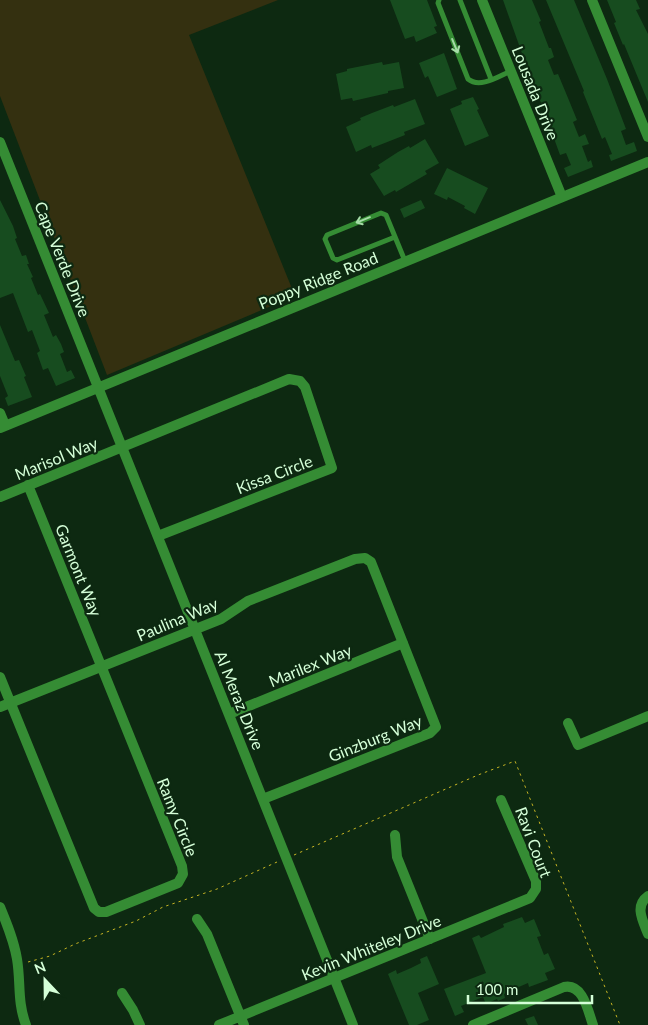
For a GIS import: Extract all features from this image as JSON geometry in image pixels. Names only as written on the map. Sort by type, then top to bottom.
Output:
[{"type":"street","name":"Lousada Drive","points":[[482,0],[562,197]]},
{"type":"street","points":[[592,0],[648,137]]},
{"type":"street","name":"Cape Verde Drive","points":[[0,142],[5,169],[98,386]]},
{"type":"street","name":"Poppy Ridge Road","points":[[3,427],[98,386],[648,162]]},
{"type":"street","name":"Kissa Circle","points":[[122,447],[289,379],[297,379],[305,387],[332,468],[158,536]]},
{"type":"street","name":"Al Meraz Drive","points":[[98,386],[353,1025]]},
{"type":"street","points":[[0,413],[3,427]]},
{"type":"street","name":"Marisol Way","points":[[0,496],[122,447]]},
{"type":"street","name":"Garmont Way","points":[[28,485],[101,666]]},
{"type":"street","name":"Paulina Way","points":[[0,707],[222,619],[248,601],[354,559],[365,558]]},
{"type":"street","name":"Ginzburg Way","points":[[263,799],[433,731],[436,727],[371,562],[365,558]]},
{"type":"street","name":"Marilex Way","points":[[229,714],[403,643]]},
{"type":"street","name":"Ramy Circle","points":[[10,702],[92,905],[96,911],[106,912],[175,884],[182,877],[183,870],[101,666]]},
{"type":"street","points":[[0,677],[10,702]]},
{"type":"street","points":[[568,723],[578,745],[648,716]]},
{"type":"street","name":"Ravi Court","points":[[501,800],[536,881],[533,895]]},
{"type":"street","points":[[395,835],[397,857],[430,939]]},
{"type":"street","name":"Kevin Whiteley Drive","points":[[219,1025],[242,1021],[334,978],[528,900],[533,895]]},
{"type":"street","points":[[648,896],[642,901],[640,912],[648,934]]},
{"type":"street","points":[[0,907],[12,940],[18,964],[19,998],[26,1025]]},
{"type":"street","points":[[197,919],[207,934],[242,1021]]},
{"type":"street","points":[[473,1025],[564,987],[570,987],[579,992],[593,1025]]},
{"type":"street","points":[[122,994],[140,1025]]},
{"type":"lane","points":[[439,0],[438,3],[468,79],[473,83],[479,84],[511,71]]},
{"type":"lane","points":[[460,0],[491,79]]},
{"type":"lane","points":[[395,236],[338,260],[333,258],[325,239],[327,235],[381,213],[386,214],[395,236],[405,261]]},
{"type":"path","points":[[18,964],[50,956],[75,944],[136,921],[163,907],[216,888],[324,840],[349,832],[378,817],[515,761],[620,1025]]},
{"type":"shaded area","points":[[0,0],[278,0],[189,35],[295,296],[107,375],[0,96]]},
{"type":"building","points":[[390,0],[427,0],[437,26],[434,27],[437,33],[416,42],[414,36],[405,39]]},
{"type":"building","points":[[503,0],[532,0],[554,57],[548,60],[554,75],[558,74],[577,120],[573,122],[579,137],[585,134],[589,144],[582,146],[588,162],[591,160],[593,167],[568,177],[564,168],[571,165],[566,153],[560,155],[542,105],[522,60],[524,59]]},
{"type":"building","points":[[546,0],[574,0],[626,129],[621,131],[626,145],[634,142],[637,151],[611,161],[609,155],[612,154],[605,137],[602,139]]},
{"type":"building","points":[[607,0],[636,0],[640,9],[636,10],[648,34],[648,102],[614,23],[616,22]]},
{"type":"building","points":[[444,53],[457,89],[437,97],[428,76],[425,78],[419,63]]},
{"type":"building","points":[[382,62],[383,65],[399,62],[404,88],[353,101],[352,98],[341,100],[336,74],[347,71],[347,69]]},
{"type":"building","points":[[473,97],[489,136],[465,146],[450,109],[462,104],[461,101]]},
{"type":"building","points":[[415,99],[425,124],[404,132],[405,135],[372,148],[371,145],[356,152],[346,127],[372,113]]},
{"type":"building","points":[[425,139],[439,163],[425,171],[427,174],[396,192],[395,190],[384,196],[370,174],[380,168],[378,165],[398,152],[409,146],[410,148]]},
{"type":"building","points":[[447,168],[488,188],[475,214],[448,197],[447,200],[434,194]]},
{"type":"building","points":[[0,200],[13,226],[17,238],[15,239],[22,256],[26,255],[29,264],[27,264],[33,277],[31,278],[38,295],[40,294],[49,313],[44,315],[53,337],[56,335],[61,344],[64,352],[60,354],[67,372],[71,370],[75,378],[56,386],[48,368],[43,370],[37,353],[40,351],[32,330],[28,332],[13,293],[0,298]]},
{"type":"building","points":[[421,200],[425,208],[404,218],[400,209]]},
{"type":"building","points":[[0,325],[15,361],[19,360],[32,397],[8,406],[5,398],[8,396],[0,376]]},
{"type":"building","points":[[522,917],[525,923],[534,919],[541,936],[537,937],[544,955],[548,953],[555,969],[545,973],[548,980],[529,987],[528,983],[504,994],[505,998],[498,1001],[497,999],[486,1004],[483,997],[461,1006],[464,1012],[455,1016],[444,989],[486,973],[472,938],[479,935],[481,938],[504,927],[503,924]]},
{"type":"building","points":[[427,956],[439,984],[418,993],[429,1020],[417,1025],[409,1025],[388,974],[396,970],[397,974],[411,968],[421,963],[420,959]]},
{"type":"building","points":[[534,1016],[538,1025],[528,1025],[525,1019]]}]
